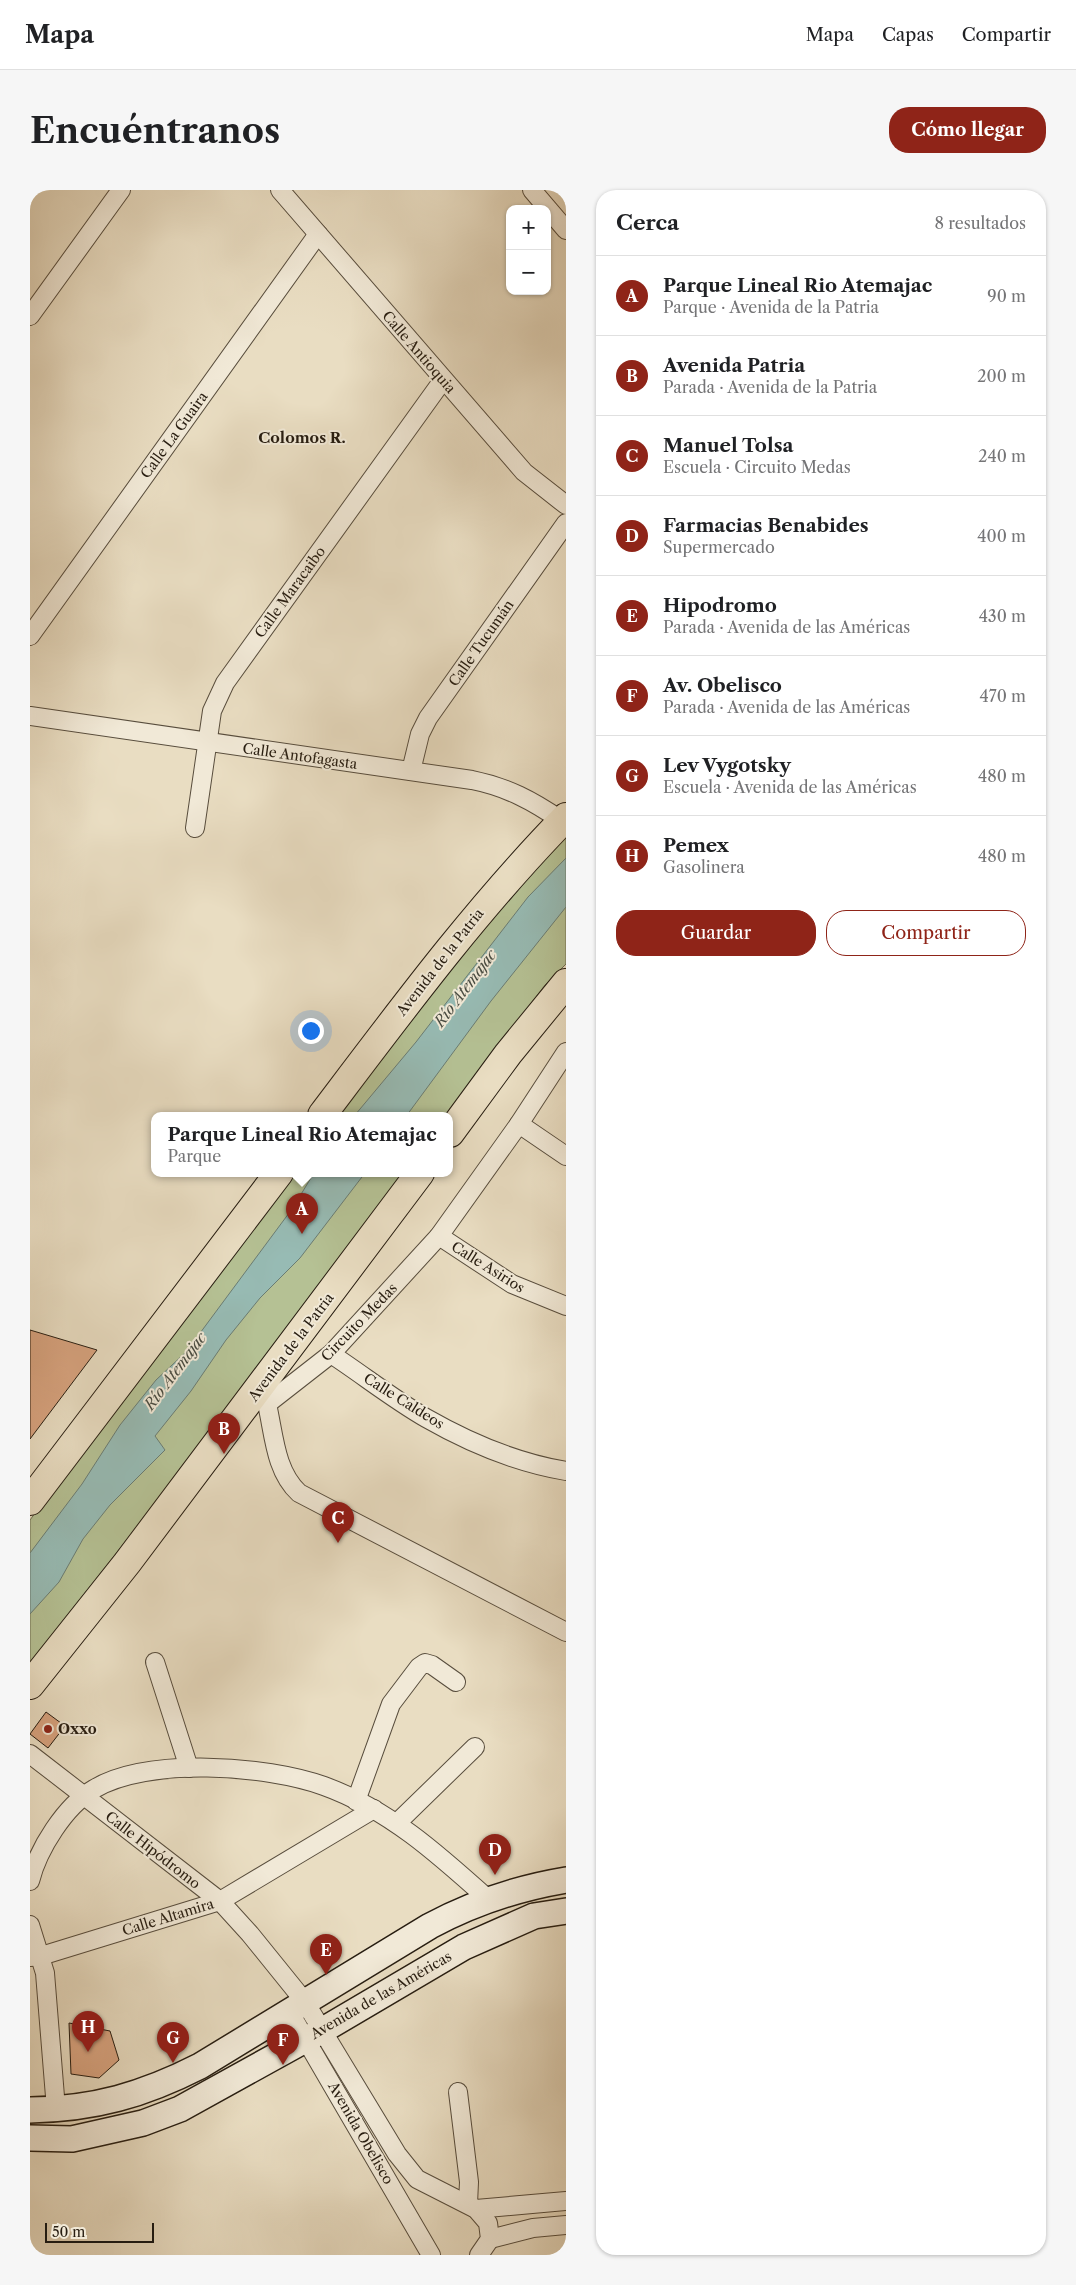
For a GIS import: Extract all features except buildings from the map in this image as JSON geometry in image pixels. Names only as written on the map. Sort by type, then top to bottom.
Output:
[{"type":"main road","name":"Avenida de la Patria","points":[[324,1112],[454,941],[512,872],[564,819]]},
{"type":"main road","points":[[453,1129],[508,1054],[566,982]]},
{"type":"main road","points":[[30,1501],[276,1177]]},
{"type":"main road","name":"Avenida de la Patria","points":[[30,1685],[127,1563],[258,1404],[417,1177]]},
{"type":"main road","points":[[30,2110],[56,2109],[106,2102],[163,2084],[200,2066],[430,1926],[488,1899],[545,1883],[566,1880]]},
{"type":"main road","name":"Avenida de las Américas","points":[[30,2138],[72,2139],[143,2123],[180,2109],[472,1943],[534,1916],[566,1911]]},
{"type":"street","points":[[30,316],[121,190]]},
{"type":"street","name":"Calle Antioquia","points":[[280,190],[524,472],[566,505]]},
{"type":"street","points":[[532,190],[566,230]]},
{"type":"street","name":"Calle La Guaira","points":[[30,636],[318,234]]},
{"type":"street","name":"Calle Maracaibo","points":[[195,828],[212,712],[225,683],[443,380]]},
{"type":"street","name":"Calle Tucumán","points":[[411,770],[420,734],[428,718],[566,523]]},
{"type":"street","name":"Calle Antofagasta","points":[[30,716],[208,743],[411,770],[496,785],[520,794],[564,819]]},
{"type":"street","name":"Circuito Medas","points":[[258,1404],[330,1354],[439,1236],[519,1124],[566,1052]]},
{"type":"street","points":[[519,1124],[566,1156]]},
{"type":"street","name":"Calle Asirios","points":[[439,1236],[512,1284],[566,1306]]},
{"type":"street","name":"Calle Caldeos","points":[[330,1354],[425,1418],[468,1439],[516,1457],[566,1471]]},
{"type":"street","points":[[258,1404],[289,1484],[299,1493],[566,1632]]},
{"type":"street","points":[[155,1662],[189,1768]]},
{"type":"street","points":[[356,1801],[392,1704],[419,1667],[426,1663],[432,1665],[456,1682]]},
{"type":"street","points":[[397,1823],[475,1747]]},
{"type":"street","name":"Calle Hipódromo","points":[[30,1754],[220,1902],[250,1934],[297,2007]]},
{"type":"street","points":[[30,1880],[45,1843],[83,1796],[112,1780],[158,1771],[189,1768],[248,1770],[294,1778],[324,1786],[374,1809],[397,1823],[435,1852],[488,1899]]},
{"type":"street","name":"Calle Altamira","points":[[35,1956],[220,1902],[374,1809]]},
{"type":"street","points":[[30,1925],[35,1956],[46,1973],[56,2109]]},
{"type":"street","name":"Avenida Obelisco","points":[[297,2007],[397,2154],[417,2179],[472,2206]]},
{"type":"street","name":"Avenida Obelisco","points":[[314,2034],[398,2197],[431,2255]]},
{"type":"street","points":[[458,2092],[472,2206],[488,2222],[490,2240]]},
{"type":"street","points":[[398,2197],[403,2184],[417,2179]]},
{"type":"street","points":[[472,2206],[566,2201]]},
{"type":"street","points":[[479,2255],[490,2240],[533,2228],[566,2225]]},
{"type":"green space","points":[[566,836],[566,964],[545,985],[449,1112],[338,1112],[455,959]]},
{"type":"green space","points":[[289,1177],[402,1177],[154,1505],[30,1663],[30,1520],[142,1368]]},
{"type":"water","name":"Río Atemajac","points":[[566,858],[566,907],[491,1001],[409,1112],[358,1112],[416,1042],[528,897]]},
{"type":"water","name":"Río Atemajac","points":[[312,1177],[362,1177],[300,1258],[260,1298],[226,1340],[191,1391],[155,1436],[165,1450],[110,1505],[83,1539],[59,1582],[30,1614],[30,1553],[82,1484],[120,1425],[156,1380],[186,1352],[292,1209]]},
{"type":"place","name":"Parque Lineal Rio Atemajac","points":[[302,1234]]},
{"type":"place","name":"Avenida Patria","points":[[224,1454]]},
{"type":"place","name":"Manuel Tolsa","points":[[338,1543]]},
{"type":"place","name":"Oxxo","points":[[48,1729]]},
{"type":"place","name":"Farmacias Benabides","points":[[495,1875]]},
{"type":"place","name":"Hipodromo","points":[[326,1975]]},
{"type":"place","name":"Pemex","points":[[88,2052]]},
{"type":"place","name":"Lev Vygotsky","points":[[173,2063]]},
{"type":"place","name":"Av. Obelisco","points":[[283,2065]]},
{"type":"district","name":"Colomos R.","points":[[302,437]]}]
